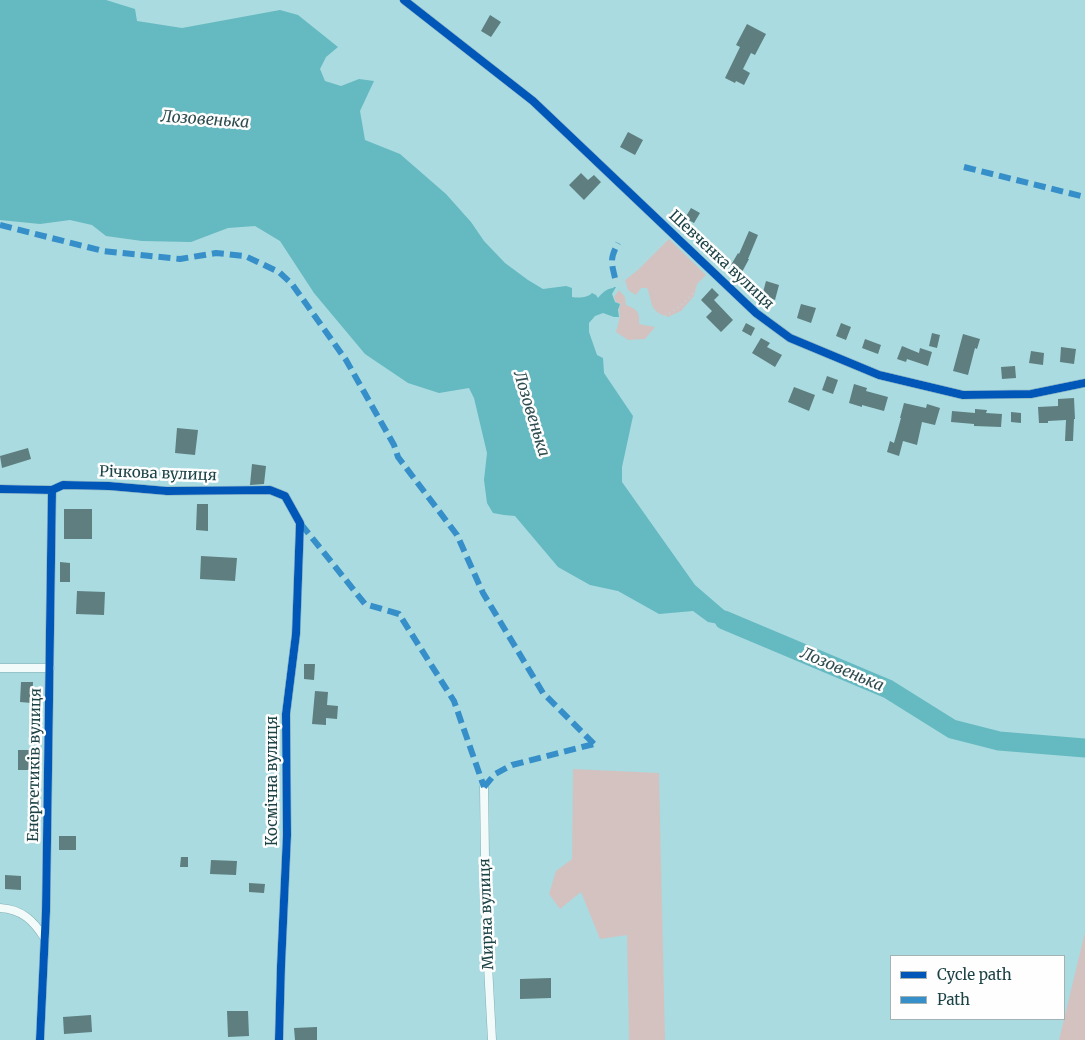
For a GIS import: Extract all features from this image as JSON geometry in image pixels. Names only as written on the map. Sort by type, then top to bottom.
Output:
[{"type":"street","name":"Шевченка вулиця","points":[[404,0],[533,101],[756,313],[790,338],[879,375],[963,395],[1031,394],[1085,383]]},
{"type":"street","name":"Річкова вулиця","points":[[0,489],[52,490],[63,485],[109,486],[167,491],[270,490],[285,496],[300,523]]},
{"type":"street","name":"Енергетиків вулиця","points":[[40,1040],[46,911],[52,490]]},
{"type":"street","name":"Космічна вулиця","points":[[279,1040],[287,835],[286,714],[296,634],[300,523]]},
{"type":"street","points":[[0,668],[50,668]]},
{"type":"street","name":"Мирна вулиця","points":[[484,787],[486,928],[492,1040]]},
{"type":"street","points":[[0,908],[13,909],[26,916],[37,926],[45,939]]},
{"type":"path","points":[[623,273],[616,286],[612,284],[615,278],[623,273],[636,268],[671,233]]},
{"type":"path","points":[[615,278],[620,280],[630,295],[645,303],[660,318],[670,313],[690,297],[713,272]]},
{"type":"shaded area","points":[[669,239],[706,275],[697,284],[694,296],[681,311],[668,317],[655,309],[651,303],[647,288],[641,288],[636,295],[628,290],[625,280],[638,270]]},
{"type":"shaded area","points":[[619,290],[625,297],[626,305],[637,312],[639,324],[655,327],[645,339],[628,340],[616,332],[621,304],[616,302],[614,297]]},
{"type":"shaded area","points":[[573,769],[659,773],[665,1040],[629,1040],[627,935],[600,939],[581,892],[560,909],[549,894],[556,871],[572,859]]},
{"type":"shaded area","points":[[1085,932],[1085,1040],[1059,1040]]},
{"type":"water","points":[[0,0],[106,0],[135,9],[137,21],[182,28],[280,10],[298,15],[338,47],[326,57],[320,69],[325,81],[341,86],[359,79],[374,81],[360,111],[365,140],[400,154],[446,194],[471,222],[484,241],[505,263],[543,289],[566,286],[572,288],[572,297],[588,296],[592,293],[598,298],[606,290],[616,287],[612,294],[615,302],[620,304],[618,310],[619,317],[603,313],[595,316],[589,323],[589,332],[597,355],[603,358],[604,373],[633,416],[622,467],[622,482],[695,585],[746,629],[708,622],[693,611],[659,614],[618,591],[590,585],[558,567],[515,516],[493,513],[487,503],[484,480],[487,453],[474,398],[469,388],[439,393],[408,383],[365,354],[314,293],[280,241],[255,226],[228,228],[191,242],[142,241],[106,236],[92,225],[70,220],[40,224],[0,220]]},
{"type":"building","points":[[490,15],[501,22],[491,37],[481,31]]},
{"type":"building","points":[[747,24],[766,34],[755,55],[751,53],[743,69],[750,73],[744,85],[725,78],[740,47],[736,45]]},
{"type":"building","points":[[628,132],[643,140],[635,155],[620,147]]},
{"type":"building","points":[[581,173],[588,180],[594,175],[601,182],[584,200],[569,185]]},
{"type":"building","points":[[691,208],[700,213],[694,223],[685,218]]},
{"type":"building","points":[[749,231],[758,235],[742,272],[731,265],[739,254]]},
{"type":"building","points":[[766,281],[779,285],[775,300],[762,296]]},
{"type":"building","points":[[712,288],[719,295],[714,300],[733,320],[721,332],[706,317],[712,311],[701,300]]},
{"type":"building","points":[[801,304],[816,308],[811,323],[797,318]]},
{"type":"building","points":[[746,323],[755,328],[751,336],[742,331]]},
{"type":"building","points":[[841,323],[851,327],[846,340],[836,336]]},
{"type":"building","points":[[932,333],[940,335],[937,348],[929,346]]},
{"type":"building","points":[[963,334],[980,339],[977,349],[975,348],[968,375],[953,371]]},
{"type":"building","points":[[761,338],[770,343],[767,347],[782,355],[775,367],[752,353]]},
{"type":"building","points":[[865,339],[881,345],[878,354],[862,348]]},
{"type":"building","points":[[902,346],[919,353],[920,348],[932,352],[928,366],[907,359],[906,362],[897,359]]},
{"type":"building","points":[[1061,347],[1076,349],[1074,364],[1060,362]]},
{"type":"building","points":[[1031,351],[1044,353],[1043,365],[1029,363]]},
{"type":"building","points":[[1015,366],[1016,378],[1002,379],[1001,367]]},
{"type":"building","points":[[827,376],[838,380],[833,394],[822,390]]},
{"type":"building","points":[[854,384],[867,388],[866,391],[888,397],[884,411],[849,403]]},
{"type":"building","points":[[794,387],[815,395],[809,411],[788,402]]},
{"type":"building","points":[[1074,398],[1073,441],[1065,441],[1066,420],[1039,423],[1038,407],[1058,406],[1058,399]]},
{"type":"building","points":[[904,403],[926,408],[927,404],[940,408],[935,425],[922,422],[917,445],[903,441],[899,456],[887,452],[890,441],[894,443]]},
{"type":"building","points":[[975,409],[987,410],[986,413],[1002,414],[1001,427],[974,426],[974,424],[951,422],[952,411],[975,413]]},
{"type":"building","points":[[1011,412],[1021,413],[1021,423],[1011,422]]},
{"type":"building","points":[[177,428],[198,430],[195,455],[175,453]]},
{"type":"building","points":[[28,448],[31,459],[2,468],[0,456]]},
{"type":"building","points":[[252,464],[266,466],[264,484],[250,485]]},
{"type":"building","points":[[197,504],[208,504],[208,531],[196,530]]},
{"type":"building","points":[[64,509],[92,509],[92,539],[64,539]]},
{"type":"building","points":[[201,556],[237,558],[235,581],[200,579]]},
{"type":"building","points":[[60,562],[70,563],[70,582],[60,582]]},
{"type":"building","points":[[77,591],[105,592],[104,615],[76,614]]},
{"type":"building","points":[[304,664],[315,664],[314,680],[304,679]]},
{"type":"building","points":[[21,682],[33,682],[32,703],[20,702]]},
{"type":"building","points":[[315,691],[328,692],[327,705],[338,706],[337,719],[326,718],[326,725],[312,724]]},
{"type":"building","points":[[18,750],[30,750],[29,770],[18,770]]},
{"type":"building","points":[[59,836],[76,836],[76,850],[59,850]]},
{"type":"building","points":[[181,857],[188,857],[188,867],[180,867]]},
{"type":"building","points":[[211,860],[237,861],[236,875],[210,874]]},
{"type":"building","points":[[5,875],[21,876],[21,890],[5,889]]},
{"type":"building","points":[[249,883],[265,884],[264,893],[249,892]]},
{"type":"building","points":[[551,978],[551,998],[520,999],[520,979]]},
{"type":"building","points":[[227,1011],[248,1011],[249,1036],[228,1037]]},
{"type":"building","points":[[91,1015],[92,1032],[64,1034],[63,1017]]},
{"type":"building","points":[[317,1027],[317,1040],[295,1040],[294,1028]]},
{"type":"waterway","name":"Лозовенька","points":[[724,620],[888,689],[952,729],[999,741],[1085,748]]},
{"type":"marked path","points":[[964,167],[1085,197]]},
{"type":"marked path","points":[[0,225],[103,251],[180,259],[216,253],[245,256],[279,272],[292,284],[346,360],[394,445],[398,457],[457,535],[483,593],[543,693],[594,744]]},
{"type":"marked path","points":[[615,278],[612,260],[618,243]]},
{"type":"marked path","points":[[301,524],[365,604],[399,614],[454,701],[484,787]]},
{"type":"marked path","points":[[484,787],[495,774],[512,765],[594,744]]},
{"type":"cycle path","points":[[404,0],[533,101],[756,313],[790,338],[879,375],[963,395],[1031,394],[1085,383]]},
{"type":"cycle path","points":[[0,489],[52,490],[63,485],[109,486],[167,491],[270,490],[285,496],[300,523],[296,634],[286,714],[287,835],[279,1040]]},
{"type":"cycle path","points":[[40,1040],[46,911],[52,490]]}]
